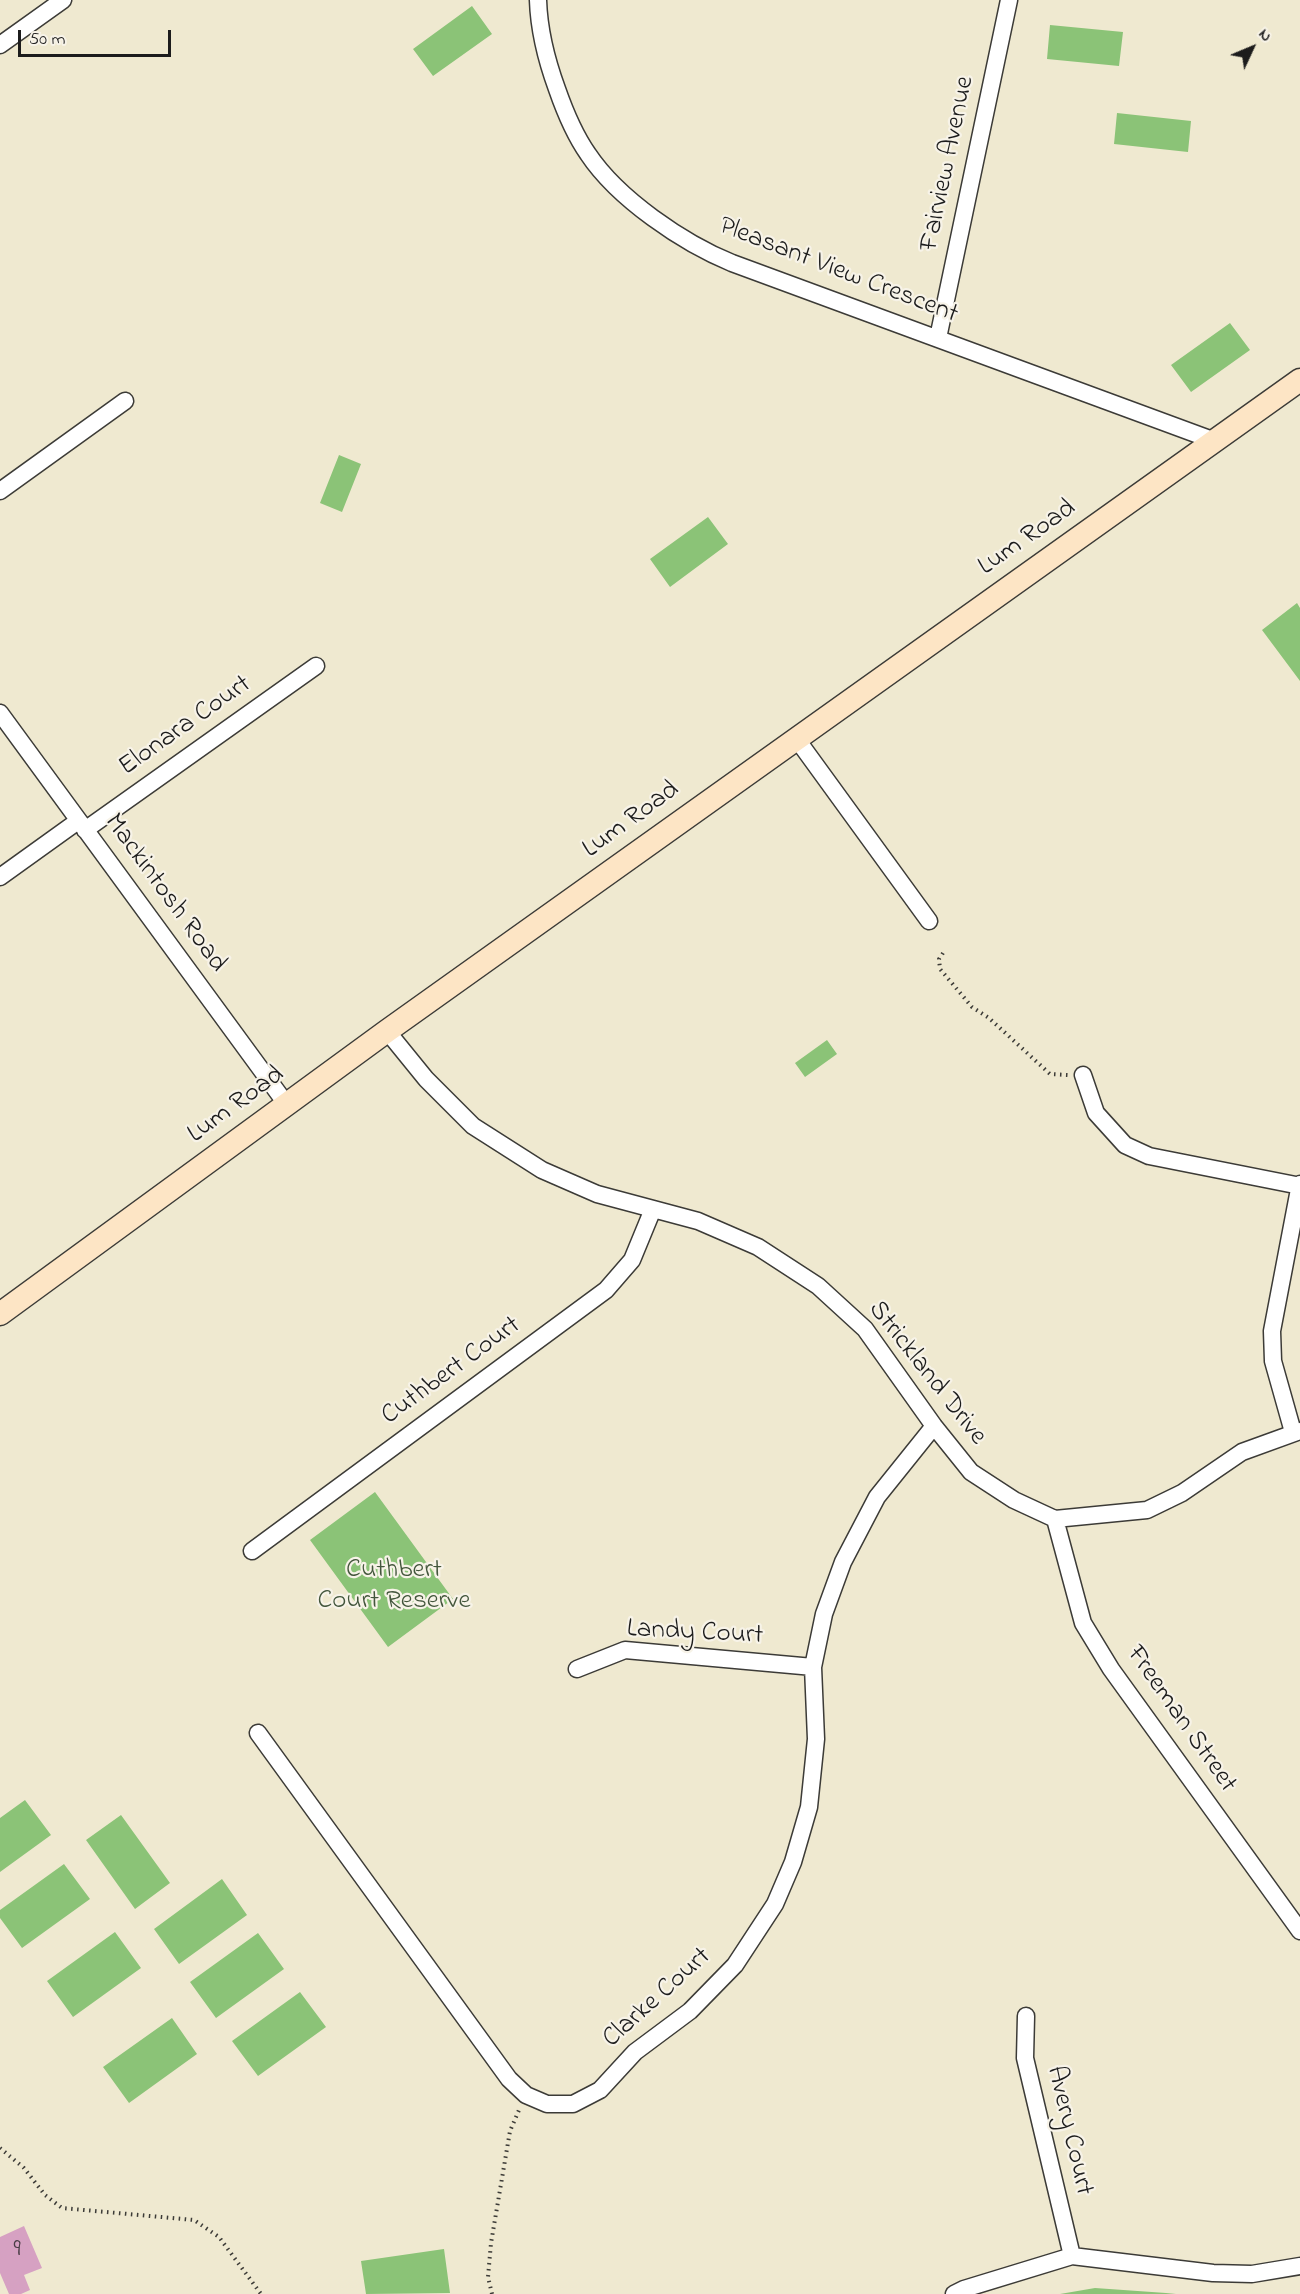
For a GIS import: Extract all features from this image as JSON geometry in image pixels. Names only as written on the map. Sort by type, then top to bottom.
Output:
[{"type":"street","points":[[0,45],[63,0]]},
{"type":"street","name":"Pleasant View Crescent","points":[[538,0],[541,37],[547,62],[572,127],[589,155],[632,201],[707,252],[1215,441]]},
{"type":"street","name":"Fairview Avenue","points":[[938,338],[1009,0]]},
{"type":"street","name":"Lum Road","points":[[0,1314],[796,738],[1300,380]]},
{"type":"street","points":[[0,491],[125,401]]},
{"type":"street","name":"Elonara Court","points":[[0,877],[316,666]]},
{"type":"street","name":"Mackintosh Road","points":[[0,713],[287,1105]]},
{"type":"street","points":[[796,738],[929,921]]},
{"type":"street","name":"Strickland Drive","points":[[387,1032],[426,1079],[473,1126],[542,1170],[597,1194],[698,1221],[758,1247],[818,1286],[865,1329],[934,1426],[971,1472],[1014,1500],[1055,1519]]},
{"type":"street","points":[[1055,1519],[1147,1510],[1182,1493],[1242,1452],[1297,1431],[1273,1361],[1272,1331],[1300,1185],[1149,1156],[1125,1145],[1096,1113],[1083,1075]]},
{"type":"street","name":"Cuthbert Court","points":[[252,1551],[606,1290],[632,1260],[653,1209]]},
{"type":"street","name":"Clarke Court","points":[[258,1733],[509,2079],[526,2095],[547,2104],[573,2104],[600,2090],[635,2052],[690,2011],[735,1965],[775,1904],[793,1862],[809,1807],[816,1739],[813,1667],[824,1614],[843,1562],[877,1497],[934,1426]]},
{"type":"street","name":"Freeman Street","points":[[1055,1519],[1083,1623],[1111,1669],[1300,1931]]},
{"type":"street","name":"Landy Court","points":[[577,1669],[625,1650],[813,1667]]},
{"type":"street","name":"Avery Court","points":[[1026,2016],[1025,2058],[1072,2256]]},
{"type":"street","points":[[954,2294],[1072,2256],[1213,2273],[1252,2274],[1300,2266]]},
{"type":"path","points":[[943,953],[939,959],[940,969],[972,1007],[989,1018],[1050,1074],[1083,1075]]},
{"type":"path","points":[[492,2294],[488,2277],[491,2243],[510,2132],[526,2095]]},
{"type":"path","points":[[0,2148],[24,2168],[45,2195],[62,2208],[194,2220],[219,2237],[261,2294]]},
{"type":"green space","points":[[472,6],[492,34],[433,76],[413,49]]},
{"type":"green space","points":[[1050,25],[1123,32],[1119,66],[1047,59]]},
{"type":"green space","points":[[1117,113],[1191,121],[1188,152],[1114,144]]},
{"type":"green space","points":[[1230,323],[1250,350],[1191,392],[1171,365]]},
{"type":"green space","points":[[339,455],[361,464],[342,512],[320,503]]},
{"type":"green space","points":[[708,517],[728,544],[670,587],[650,559]]},
{"type":"green space","points":[[1297,603],[1300,608],[1300,681],[1262,630]]},
{"type":"green space","points":[[827,1040],[837,1054],[805,1077],[795,1063]]},
{"type":"green space","name":"Cuthbert Court Reserve","points":[[375,1492],[453,1599],[388,1647],[310,1540]]},
{"type":"green space","points":[[25,1800],[51,1835],[0,1872],[0,1818]]},
{"type":"green space","points":[[121,1815],[170,1883],[135,1909],[86,1840]]},
{"type":"green space","points":[[64,1864],[90,1899],[22,1948],[0,1918],[0,1910]]},
{"type":"green space","points":[[222,1879],[247,1915],[179,1964],[154,1929]]},
{"type":"green space","points":[[115,1932],[141,1968],[73,2017],[47,1981]]},
{"type":"green space","points":[[258,1933],[284,1969],[216,2018],[190,1982]]},
{"type":"green space","points":[[300,1992],[326,2027],[258,2076],[232,2041]]},
{"type":"green space","points":[[172,2018],[197,2054],[129,2103],[103,2067]]},
{"type":"green space","points":[[444,2249],[450,2293],[366,2294],[361,2261]]},
{"type":"green space","points":[[1095,2288],[1166,2293],[1176,2294],[1060,2294]]},
{"type":"building","points":[[24,2226],[42,2268],[24,2275],[30,2290],[21,2294],[9,2294],[0,2273],[0,2237]]}]
